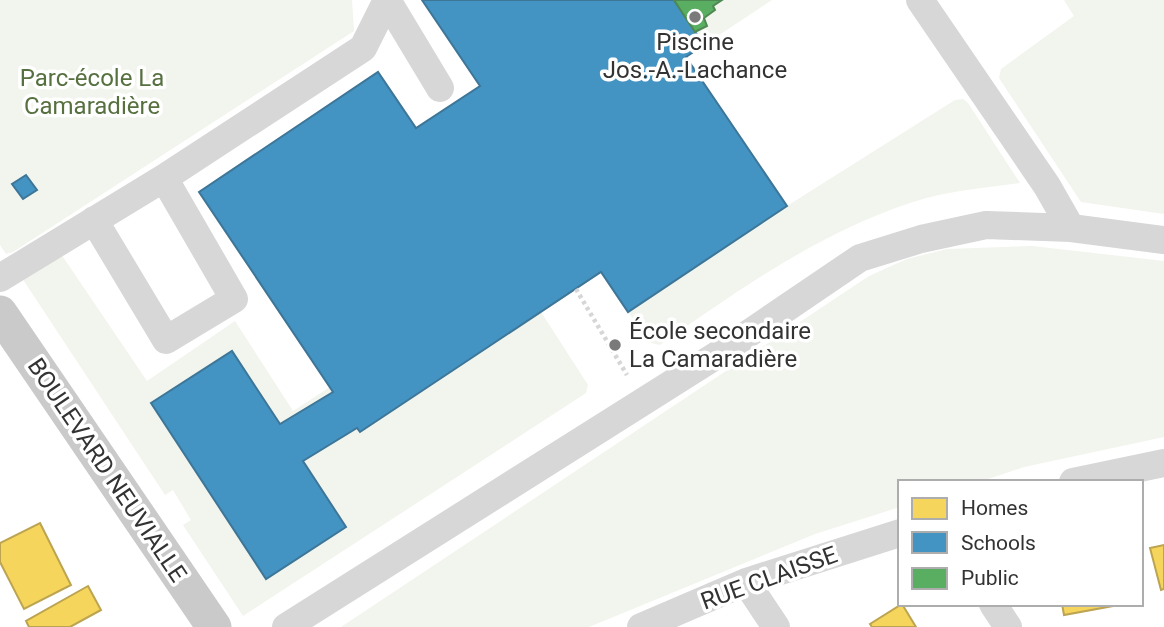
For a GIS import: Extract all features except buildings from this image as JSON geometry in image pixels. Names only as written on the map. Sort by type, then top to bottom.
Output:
[{"type":"main road","name":"BOULEVARD NEUVIALLE","points":[[0,313],[214,627]]},
{"type":"street","points":[[387,0],[440,88]]},
{"type":"street","points":[[0,278],[164,178],[363,48],[387,0]]},
{"type":"street","points":[[920,0],[1047,186],[1071,228]]},
{"type":"street","points":[[94,220],[166,340],[234,299],[164,178]]},
{"type":"street","points":[[286,627],[718,355],[860,258],[921,239],[986,225],[1071,228],[1164,240]]},
{"type":"street","points":[[1083,480],[1164,463]]},
{"type":"street","name":"RUE CLAISSE","points":[[641,627],[746,582],[898,534]]},
{"type":"street","points":[[746,582],[776,627]]},
{"type":"street","points":[[994,606],[1008,627]]},
{"type":"path","points":[[576,289],[626,375]]},
{"type":"green space","name":"Parc-école La Camaradière","points":[[0,0],[352,0],[354,31],[6,254],[0,245]]},
{"type":"green space","points":[[722,0],[772,0],[704,45],[695,32],[704,18],[715,10],[713,6]]},
{"type":"green space","points":[[1064,0],[1164,0],[1164,214],[1081,202],[999,78],[1001,69],[1074,16]]},
{"type":"green space","points":[[963,99],[1020,183],[923,199],[877,215],[812,246],[780,265],[660,345],[651,343],[628,312],[787,206],[955,100]]},
{"type":"green space","points":[[1032,246],[1164,261],[1164,437],[1024,467],[985,480],[898,480],[898,508],[815,534],[589,627],[341,627],[869,276],[907,259],[947,249]]},
{"type":"green space","points":[[61,254],[147,381],[235,321],[293,411],[330,387],[333,392],[280,424],[231,351],[152,403],[266,579],[346,527],[303,461],[357,428],[361,432],[541,312],[588,385],[586,393],[243,616],[183,525],[191,520],[173,490],[165,495],[22,278]]},
{"type":"place","name":"Piscine Jos.-A.-Lachance","points":[[695,17]]},
{"type":"place","name":"École secondaire La Camaradière","points":[[615,345]]}]
